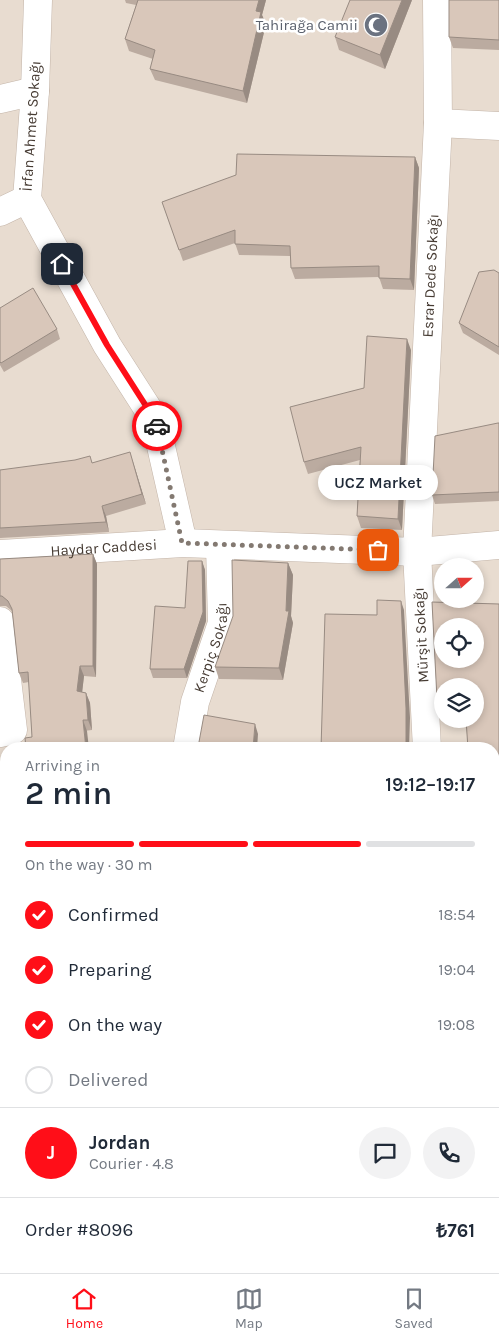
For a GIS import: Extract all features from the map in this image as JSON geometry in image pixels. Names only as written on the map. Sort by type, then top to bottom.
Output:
[{"type":"street","name":"İrfan Ahmet Sokağı","points":[[38,0],[35,91],[27,199],[107,345],[155,420],[182,543]]},
{"type":"street","name":"Esrar Dede Sokağı","points":[[417,552],[438,122],[437,0]]},
{"type":"street","points":[[0,99],[35,91]]},
{"type":"street","points":[[438,122],[499,126]]},
{"type":"street","points":[[0,212],[27,199]]},
{"type":"street","name":"Haydar Caddesi","points":[[0,554],[182,543],[417,552],[499,545]]},
{"type":"street","name":"Kerpiç Sokağı","points":[[189,742],[195,702],[222,623],[220,545]]},
{"type":"street","name":"Mürşit Sokağı","points":[[417,552],[427,742]]},
{"type":"street","points":[[0,621],[13,730],[0,733]]},
{"type":"shaded area","points":[[0,0],[499,0],[499,742],[0,742]]},
{"type":"building","points":[[138,0],[259,0],[256,11],[261,12],[243,91],[150,69],[155,50],[125,39]]},
{"type":"building","name":"Tahirağa Camii","points":[[350,0],[402,0],[380,55],[335,37]]},
{"type":"building","points":[[449,0],[499,0],[499,40],[449,37]]},
{"type":"building","points":[[237,154],[415,157],[410,279],[379,278],[379,266],[291,268],[290,246],[235,244],[235,230],[179,250],[162,202],[236,175]]},
{"type":"building","points":[[494,270],[499,273],[499,347],[459,323],[479,272]]},
{"type":"building","points":[[33,288],[57,329],[1,363],[0,308]]},
{"type":"building","points":[[367,336],[407,339],[398,519],[357,516],[361,447],[304,462],[290,407],[364,388]]},
{"type":"building","points":[[499,423],[499,492],[432,495],[435,436]]},
{"type":"building","points":[[130,452],[142,494],[102,506],[106,522],[0,528],[0,470],[75,460],[90,456],[92,463]]},
{"type":"building","points":[[93,554],[93,666],[80,666],[77,691],[86,693],[88,720],[83,720],[85,742],[25,742],[25,738],[32,737],[28,672],[19,673],[12,609],[8,601],[0,596],[0,559]]},
{"type":"building","points":[[232,560],[288,563],[286,611],[289,611],[279,668],[215,667],[233,616]]},
{"type":"building","points":[[188,561],[202,561],[203,612],[184,669],[150,669],[155,606],[185,608]]},
{"type":"building","points":[[377,600],[401,601],[406,742],[321,742],[325,614],[377,615]]},
{"type":"building","points":[[432,602],[434,602],[434,608],[484,608],[484,604],[499,604],[499,742],[468,742],[467,728],[484,728],[484,678],[436,678],[435,668],[484,668],[484,618],[434,618],[434,641]]},
{"type":"building","points":[[204,715],[255,724],[254,742],[199,742]]},
{"type":"way so far","points":[[157,426],[182,543],[378,550]]},
{"type":"place","name":"Tahirağa Camii","points":[[376,25]]},
{"type":"place","name":"UCZ Market","points":[[378,550]]},
{"type":"route","points":[[62,264],[107,345],[157,426]]}]
